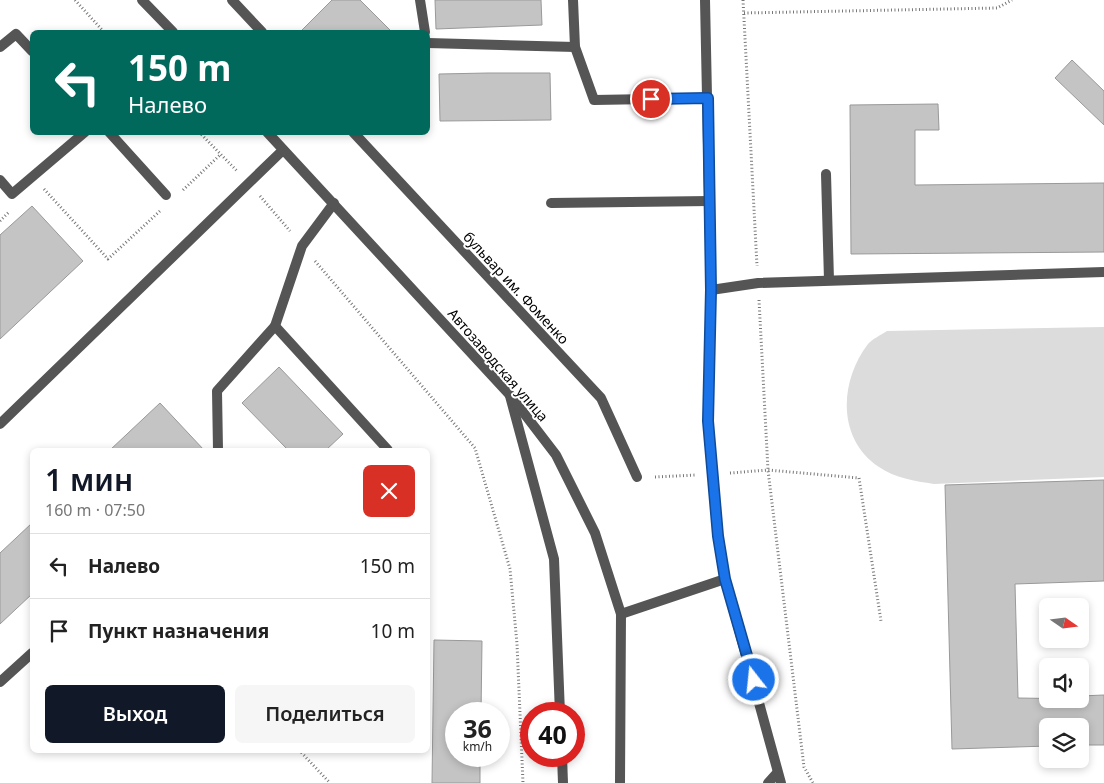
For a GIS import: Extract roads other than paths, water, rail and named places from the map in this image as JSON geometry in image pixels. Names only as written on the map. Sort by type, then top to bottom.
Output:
[{"type":"street","points":[[142,0],[170,30]]},
{"type":"street","points":[[232,0],[260,30]]},
{"type":"street","points":[[420,0],[425,30]]},
{"type":"street","points":[[573,0],[575,47],[594,100],[708,98]]},
{"type":"street","points":[[708,1],[711,290],[708,421],[718,536],[725,579],[758,697],[776,772],[781,783]]},
{"type":"street","points":[[0,47],[16,34],[30,49]]},
{"type":"street","points":[[430,43],[575,47]]},
{"type":"street","points":[[0,180],[12,194],[81,135]]},
{"type":"street","points":[[112,135],[166,195]]},
{"type":"street","name":"Автозаводская улица","points":[[270,135],[510,395],[556,455],[595,533],[621,614],[620,783]]},
{"type":"street","name":"бульвар им. Фоменко","points":[[356,135],[600,398],[637,477]]},
{"type":"street","points":[[0,424],[283,150]]},
{"type":"street","points":[[826,174],[829,280]]},
{"type":"street","points":[[552,203],[710,201]]},
{"type":"street","points":[[218,448],[217,391],[275,326],[302,246],[334,203]]},
{"type":"street","points":[[711,290],[758,283],[1104,272]]},
{"type":"street","points":[[275,326],[386,448]]},
{"type":"street","points":[[510,395],[554,559],[560,702]]},
{"type":"street","points":[[621,614],[725,579]]},
{"type":"street","points":[[0,682],[30,655]]},
{"type":"street","points":[[562,767],[563,783]]},
{"type":"street","points":[[768,783],[776,772]]}]
